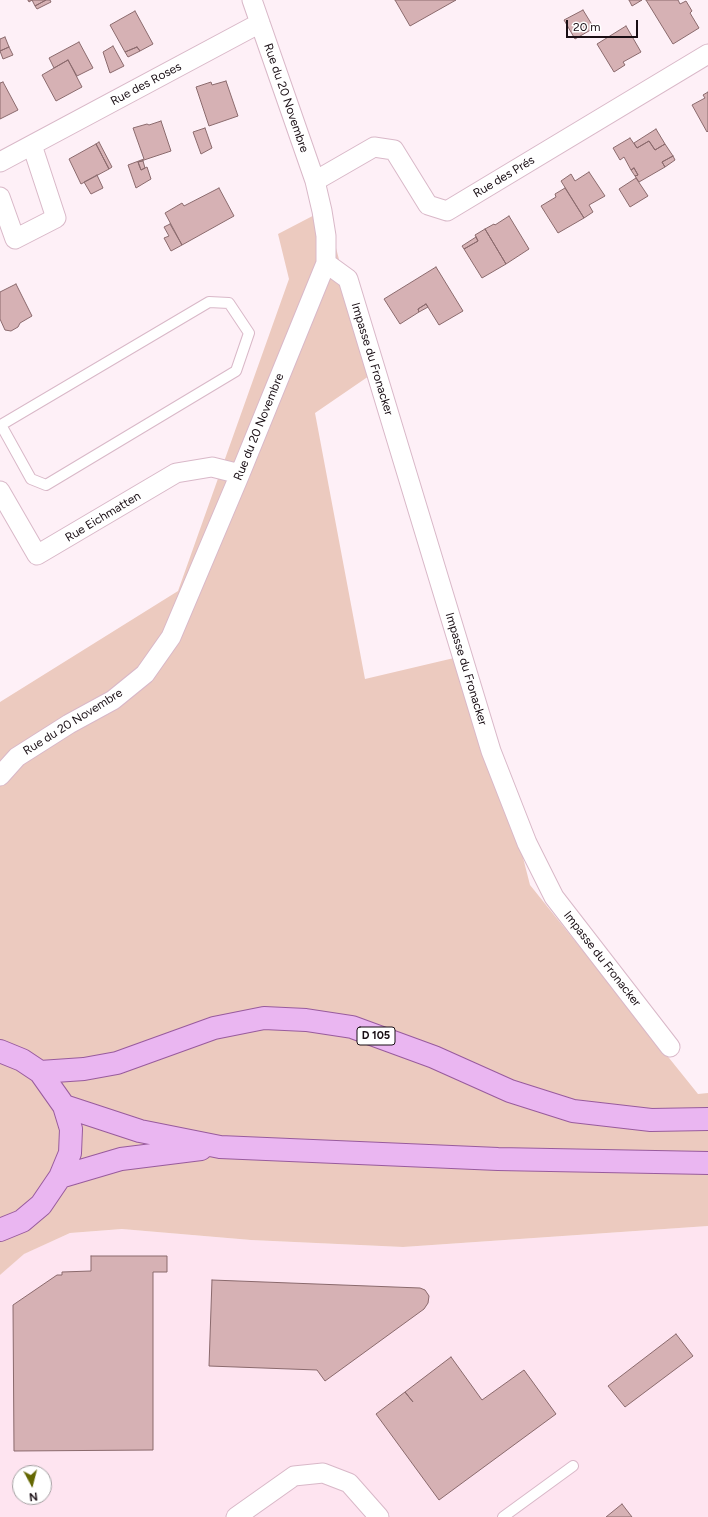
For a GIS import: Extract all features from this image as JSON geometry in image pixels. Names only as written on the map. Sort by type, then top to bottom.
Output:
[{"type":"main road","name":"D 105","points":[[40,1072],[84,1069],[117,1064],[214,1028],[264,1018],[306,1020],[352,1027],[434,1057],[510,1091],[573,1112],[651,1120],[708,1119]]},
{"type":"main road","points":[[0,1050],[22,1060],[40,1072],[64,1106],[71,1129],[70,1153],[60,1177],[41,1205],[22,1221],[0,1230]]},
{"type":"main road","points":[[64,1106],[140,1131],[220,1147],[498,1159],[708,1163]]},
{"type":"main road","points":[[60,1177],[121,1159],[220,1147]]},
{"type":"street","name":"Rue du 20 Novembre","points":[[0,776],[17,757],[69,724],[113,700],[145,674],[171,637],[240,474],[326,263],[326,236],[315,182],[252,0]]},
{"type":"street","name":"Rue des Roses","points":[[0,162],[260,23]]},
{"type":"street","name":"Rue des Prés","points":[[315,182],[374,147],[394,150],[428,205],[447,211],[708,54]]},
{"type":"street","points":[[0,197],[15,239],[56,218],[32,145]]},
{"type":"street","name":"Impasse du Fronacker","points":[[326,263],[348,279],[491,751],[527,843],[554,897],[670,1047]]},
{"type":"street","name":"Rue Eichmatten","points":[[0,491],[37,555],[176,473],[212,467],[240,474]]},
{"type":"street","points":[[236,1517],[294,1476],[323,1473],[349,1483],[379,1517]]},
{"type":"lane","points":[[209,302],[229,303],[249,333],[236,371],[46,485],[31,479],[1,426],[209,302]]},
{"type":"lane","points":[[503,1517],[573,1466]]},
{"type":"shaded area","points":[[326,209],[369,376],[315,413],[365,679],[471,654],[530,885],[698,1094],[708,1093],[708,1226],[403,1247],[251,1240],[122,1229],[70,1233],[24,1254],[0,1275],[0,702],[178,591],[289,279],[278,234]]},
{"type":"shaded area","points":[[708,1226],[708,1517],[0,1517],[0,1275],[23,1254],[70,1233],[123,1229],[251,1240],[403,1247]]},
{"type":"building","points":[[32,0],[46,0],[35,6]]},
{"type":"building","points":[[46,0],[50,0],[51,2],[37,9],[35,6]]},
{"type":"building","points":[[395,0],[456,0],[410,26]]},
{"type":"building","points":[[629,0],[642,0],[632,6]]},
{"type":"building","points":[[646,0],[678,0],[680,4],[686,1],[692,11],[690,13],[699,28],[673,44]]},
{"type":"building","points":[[583,10],[594,28],[575,39],[564,20]]},
{"type":"building","points":[[135,11],[153,44],[140,51],[137,47],[125,52],[110,25]]},
{"type":"building","points":[[626,26],[641,52],[623,62],[625,65],[614,72],[597,44]]},
{"type":"building","points":[[5,37],[9,47],[0,51],[0,39]]},
{"type":"building","points":[[79,42],[93,68],[77,76],[68,60],[54,68],[49,58]]},
{"type":"building","points":[[113,46],[124,66],[110,73],[103,52]]},
{"type":"building","points":[[9,47],[13,55],[3,59],[0,51]]},
{"type":"building","points":[[137,47],[140,51],[128,57],[125,52]]},
{"type":"building","points":[[68,60],[82,87],[56,101],[42,75]]},
{"type":"building","points":[[226,81],[238,116],[209,126],[196,87],[211,82],[212,85]]},
{"type":"building","points":[[3,82],[18,110],[0,119],[0,83]]},
{"type":"building","points":[[708,92],[707,132],[692,105],[705,98],[703,95]]},
{"type":"building","points":[[161,121],[171,151],[138,162],[141,170],[147,167],[151,179],[136,188],[128,165],[144,159],[133,128]]},
{"type":"building","points":[[205,128],[212,148],[201,154],[193,132]]},
{"type":"building","points":[[656,129],[665,144],[655,150],[649,141],[637,148],[634,143]]},
{"type":"building","points":[[630,138],[637,148],[649,141],[655,150],[665,144],[673,156],[662,162],[665,167],[639,182],[635,176],[638,175],[634,168],[631,170],[624,157],[620,160],[613,148]]},
{"type":"building","points":[[99,142],[112,167],[109,169],[96,144]]},
{"type":"building","points":[[96,144],[109,169],[81,184],[69,159]]},
{"type":"building","points":[[673,156],[675,160],[665,167],[662,162]]},
{"type":"building","points":[[143,161],[145,168],[141,170],[138,162]]},
{"type":"building","points":[[634,168],[638,175],[635,176],[631,170]]},
{"type":"building","points":[[589,172],[605,196],[589,205],[593,212],[584,218],[561,181],[571,174],[575,181]]},
{"type":"building","points":[[97,175],[103,188],[91,194],[84,182]]},
{"type":"building","points":[[636,178],[648,196],[630,207],[619,189]]},
{"type":"building","points":[[219,188],[234,216],[182,245],[165,213],[182,203],[184,206]]},
{"type":"building","points":[[565,188],[584,218],[558,233],[541,206],[556,197],[555,194]]},
{"type":"building","points":[[509,216],[529,249],[506,264],[485,229],[494,224],[495,225]]},
{"type":"building","points":[[170,224],[182,245],[171,251],[164,238],[169,236],[164,227]]},
{"type":"building","points":[[485,229],[506,264],[482,278],[464,249],[478,241],[475,235]]},
{"type":"building","points":[[476,237],[478,241],[464,249],[462,246]]},
{"type":"building","points":[[436,267],[463,311],[439,325],[426,304],[418,309],[419,312],[400,324],[384,299]]},
{"type":"building","points":[[16,284],[32,316],[20,323],[18,327],[11,331],[5,330],[0,319],[0,292]]},
{"type":"building","points":[[426,304],[428,307],[419,312],[418,309]]},
{"type":"building","points":[[91,1256],[167,1256],[167,1272],[153,1272],[153,1450],[14,1451],[13,1305],[57,1275],[62,1275],[62,1272],[91,1271]]},
{"type":"building","points":[[212,1280],[420,1288],[425,1290],[429,1296],[428,1303],[424,1309],[325,1381],[317,1370],[209,1366]]},
{"type":"building","points":[[676,1334],[693,1356],[625,1407],[608,1386]]},
{"type":"building","points":[[451,1357],[482,1400],[524,1370],[556,1414],[439,1500],[376,1414]]},
{"type":"building","points":[[622,1504],[632,1517],[606,1517]]}]
